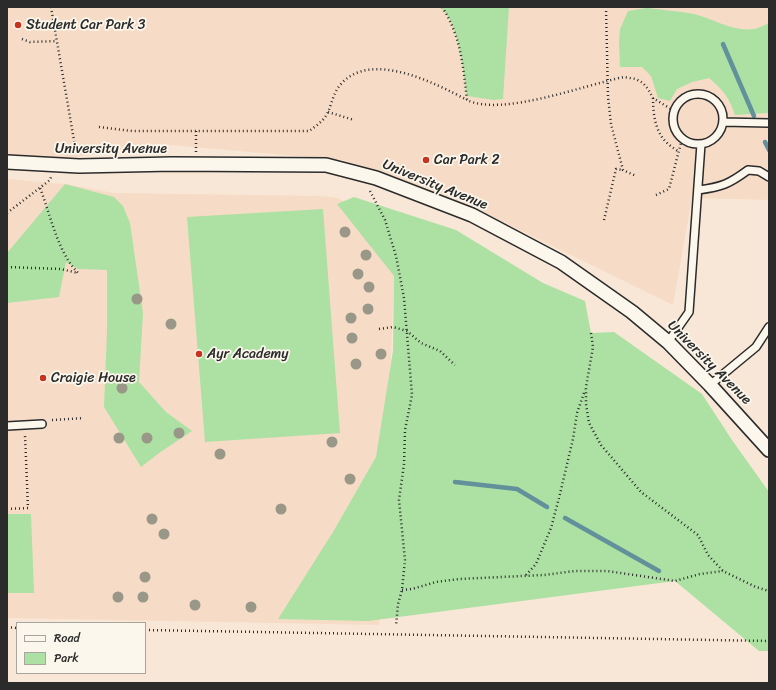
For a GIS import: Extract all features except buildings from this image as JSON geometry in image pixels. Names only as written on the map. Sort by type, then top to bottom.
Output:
[{"type":"street","name":"University Avenue","points":[[7,162],[79,166],[196,164],[326,165],[376,178],[472,215],[561,262],[632,312],[668,342],[710,385],[769,450]]},
{"type":"lane","points":[[692,94],[708,96],[715,100],[720,106],[723,114],[721,130],[716,137],[709,142],[693,144],[678,135],[674,128],[674,111],[678,103],[692,94]]},
{"type":"lane","points":[[723,122],[769,123]]},
{"type":"lane","points":[[668,342],[689,312],[701,144]]},
{"type":"lane","points":[[698,190],[717,188],[733,181],[748,170],[759,171],[769,177]]},
{"type":"lane","points":[[710,385],[756,347],[769,327]]},
{"type":"lane","points":[[7,426],[42,424]]},
{"type":"path","points":[[51,7],[79,166]]},
{"type":"path","points":[[442,7],[448,16],[458,38],[467,100]]},
{"type":"path","points":[[606,7],[608,97],[611,124],[623,170]]},
{"type":"path","points":[[22,39],[30,42],[57,42]]},
{"type":"path","points":[[99,126],[132,131],[309,131],[321,122],[328,112],[332,98],[340,84],[351,76],[364,70],[390,70],[438,85],[475,104],[486,105],[528,101],[624,77],[636,79],[646,86],[653,98],[674,111]]},
{"type":"path","points":[[653,98],[653,115],[658,128],[665,142],[679,152]]},
{"type":"path","points":[[328,112],[354,120]]},
{"type":"path","points":[[196,131],[196,164]]},
{"type":"path","points":[[656,194],[669,189],[682,138]]},
{"type":"path","points":[[7,213],[50,180],[53,165]]},
{"type":"path","points":[[604,220],[616,169],[623,170],[636,176]]},
{"type":"path","points":[[361,174],[385,220],[396,256],[404,298],[407,331],[412,396],[405,430],[404,464],[399,500],[405,560],[396,626]]},
{"type":"path","points":[[7,268],[61,269],[78,273],[70,264],[54,229],[40,188]]},
{"type":"path","points":[[379,329],[393,327],[407,331],[421,343],[440,351],[456,365]]},
{"type":"path","points":[[591,333],[592,347],[586,387],[586,404],[590,423],[601,445],[640,492],[698,535],[708,555],[723,571],[756,587],[769,591]]},
{"type":"path","points":[[526,576],[536,564],[551,528],[560,498],[573,440],[577,413],[586,387]]},
{"type":"path","points":[[7,509],[28,508],[25,434],[42,433],[42,420],[83,418]]},
{"type":"path","points":[[402,590],[412,589],[436,582],[459,579],[526,576],[575,571],[606,571],[675,581],[700,574],[723,571]]},
{"type":"path","points":[[146,630],[769,641]]},
{"type":"shaded area","points":[[7,7],[769,7],[769,200],[692,198],[673,305],[491,216],[343,160],[158,144],[7,168]]},
{"type":"shaded area","name":"Ayr Academy","points":[[7,179],[65,184],[114,193],[321,196],[338,198],[351,205],[394,276],[383,582],[379,625],[7,618]]},
{"type":"green space","points":[[440,7],[509,7],[503,99],[494,100],[467,96],[460,48],[452,25],[447,15]]},
{"type":"green space","points":[[647,8],[694,14],[739,29],[754,29],[769,23],[769,113],[735,115],[725,94],[709,78],[692,82],[677,89],[670,101],[658,98],[651,76],[642,67],[620,67],[620,29],[628,11]]},
{"type":"green space","points":[[65,184],[114,197],[123,206],[130,223],[143,313],[139,382],[166,412],[192,431],[141,467],[104,407],[107,332],[107,270],[78,269],[66,262],[59,297],[7,303],[7,253]]},
{"type":"green space","points":[[354,197],[456,230],[543,283],[585,301],[591,333],[614,332],[702,394],[769,492],[769,651],[759,651],[675,581],[368,621],[278,619],[333,532],[376,457],[393,351],[394,276],[337,204]]},
{"type":"green space","points":[[323,209],[340,433],[205,442],[187,217]]},
{"type":"green space","points":[[7,514],[31,514],[34,593],[7,593]]},
{"type":"waterway","points":[[723,44],[754,116]]},
{"type":"waterway","points":[[765,142],[769,150]]},
{"type":"waterway","points":[[455,482],[517,489],[547,507]]},
{"type":"waterway","points":[[565,518],[659,571]]},
{"type":"place","name":"Student Car Park 3","points":[[18,25]]},
{"type":"place","name":"Car Park 2","points":[[426,160]]},
{"type":"place","name":"Ayr Academy","points":[[199,354]]},
{"type":"place","name":"Craigie House","points":[[43,378]]}]
